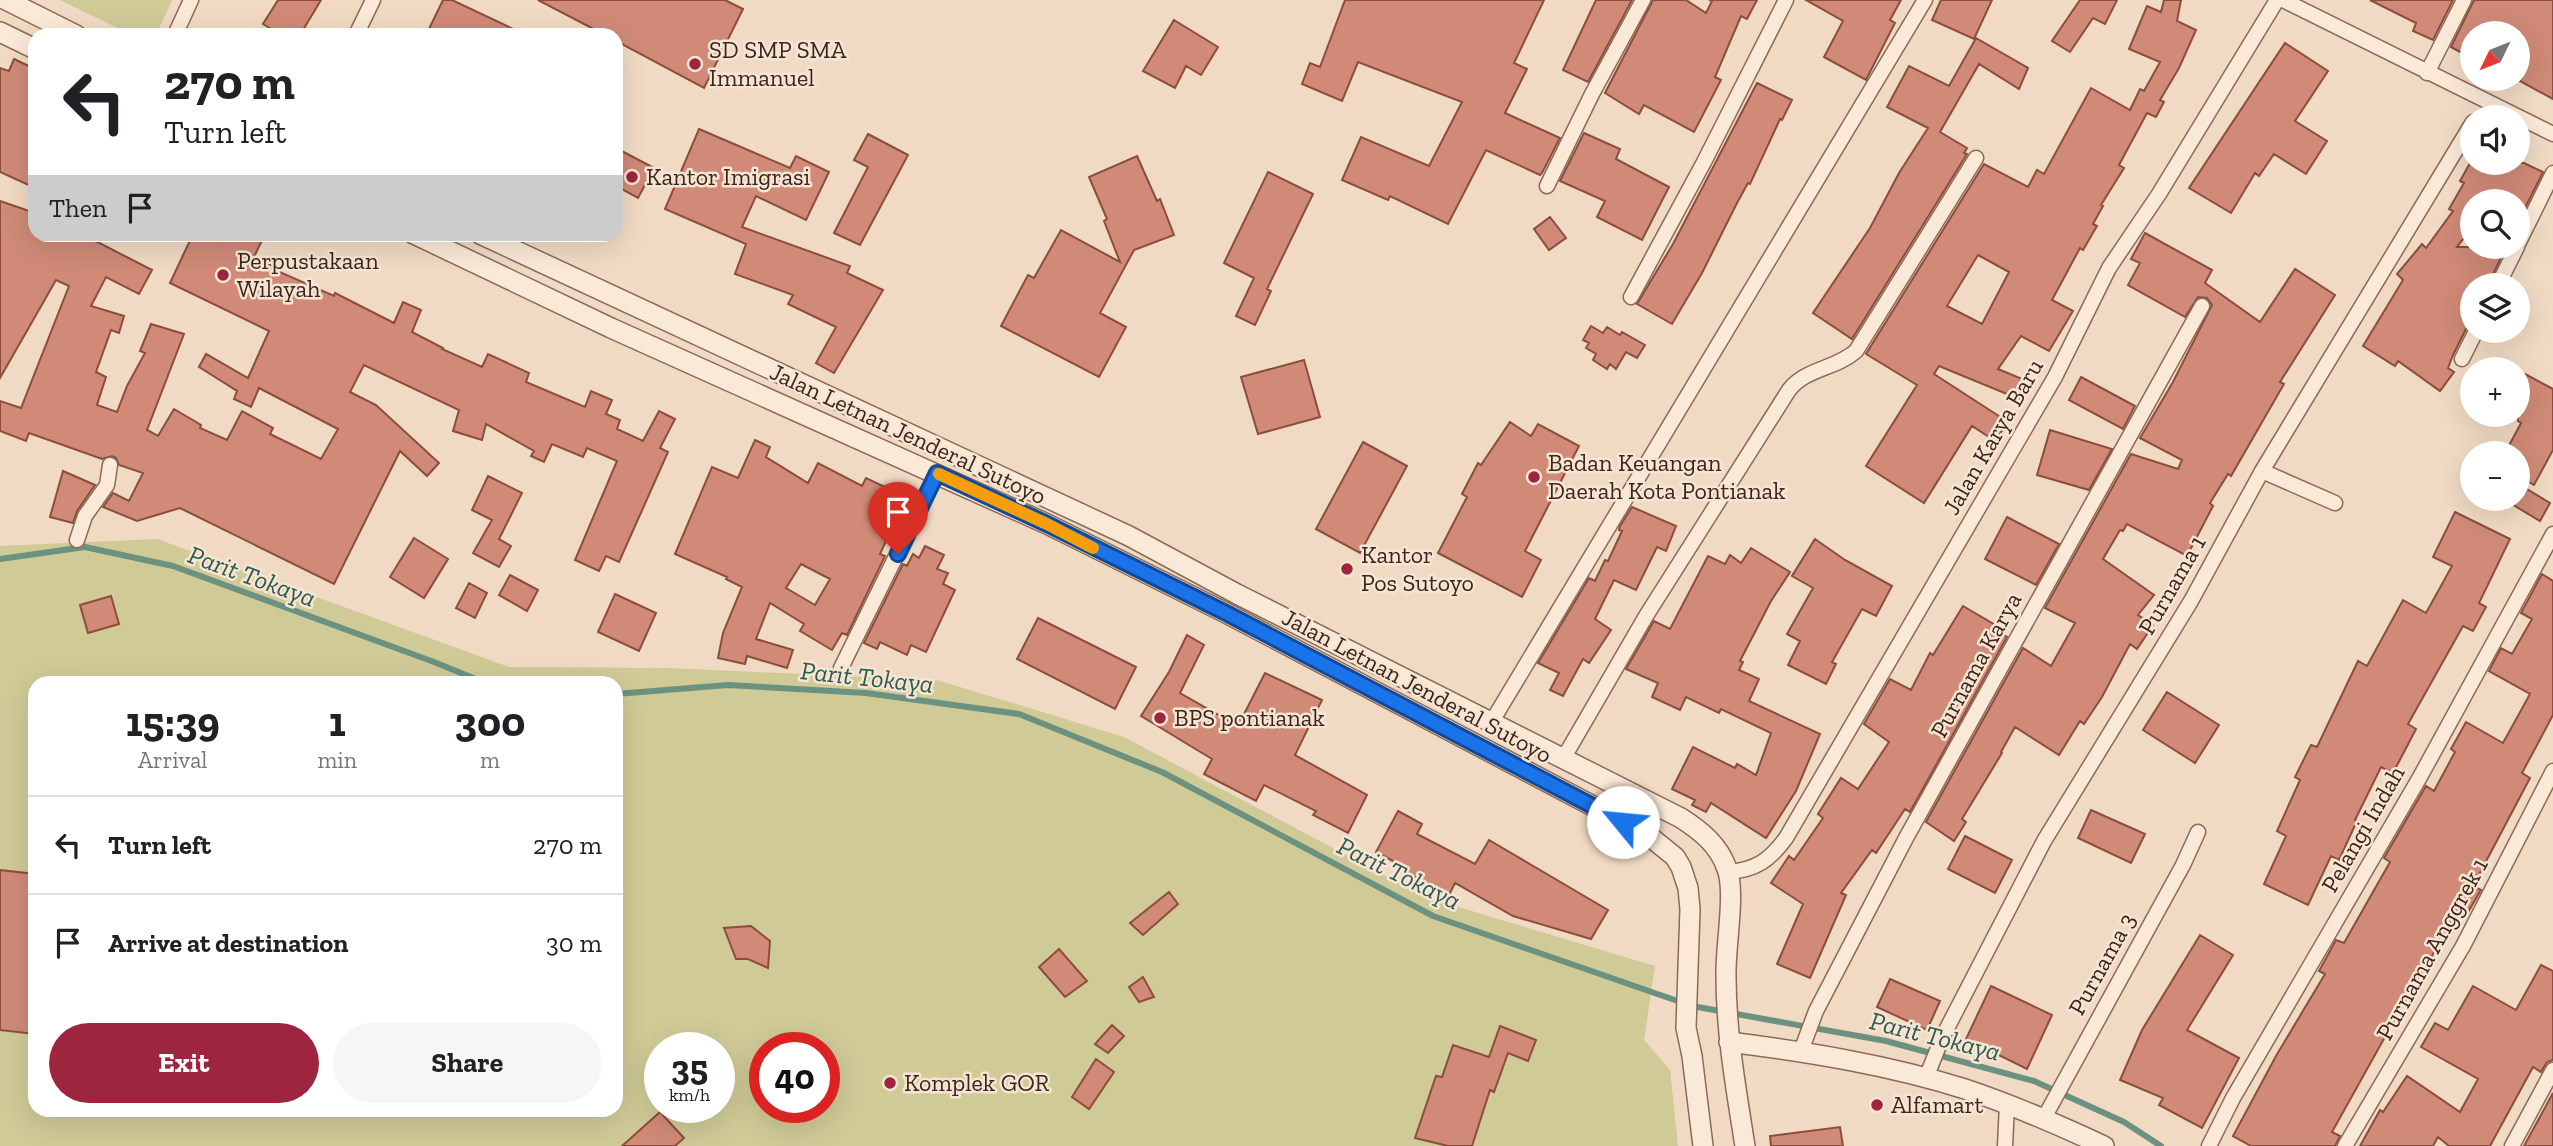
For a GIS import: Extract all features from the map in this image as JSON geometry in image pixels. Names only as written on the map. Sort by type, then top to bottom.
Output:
[{"type":"street","points":[[179,28],[191,0]]},
{"type":"street","points":[[359,28],[373,0]]},
{"type":"street","points":[[1548,186],[1592,94],[1643,0]]},
{"type":"street","points":[[1631,297],[1704,162],[1786,0]]},
{"type":"street","points":[[1491,723],[1925,0]]},
{"type":"street","name":"Jalan Karya Baru","points":[[1728,872],[1752,869],[1766,862],[1786,838],[2055,377],[2109,268],[2159,194],[2277,0]]},
{"type":"street","points":[[2283,0],[2553,134]]},
{"type":"street","points":[[2427,73],[2465,0]]},
{"type":"street","points":[[3,1],[61,28]]},
{"type":"street","points":[[0,32],[28,46]]},
{"type":"street","name":"Purnama 1","points":[[2483,105],[2486,101]]},
{"type":"street","name":"Purnama 1","points":[[1929,1069],[1942,1038],[2044,841],[2191,601],[2262,471],[2460,142]]},
{"type":"street","points":[[1563,759],[1646,617],[1789,390],[1802,378],[1840,362],[1856,351],[1976,158]]},
{"type":"street","points":[[2530,221],[2553,173]]},
{"type":"street","name":"Jalan Letnan Jenderal Sutoyo","points":[[431,242],[611,328],[1047,524],[1228,614],[1648,835],[1675,857],[1688,888],[1690,909],[1686,1028],[1703,1146]]},
{"type":"street","name":"Jalan Letnan Jenderal Sutoyo","points":[[497,242],[1129,536],[1237,594],[1681,818],[1699,830],[1721,856],[1728,872]]},
{"type":"street","name":"Purnama Karya","points":[[1804,1043],[1816,1011],[1906,838],[2202,306]]},
{"type":"street","points":[[77,540],[85,516],[107,485],[110,465]]},
{"type":"street","points":[[2262,471],[2335,503]]},
{"type":"street","points":[[841,668],[937,473]]},
{"type":"street","name":"Pelangi Indah","points":[[2209,1146],[2233,1098],[2420,777],[2553,534]]},
{"type":"street","points":[[1228,614],[1237,594]]},
{"type":"street","name":"Purnama Anggrek 1","points":[[2345,1146],[2463,946],[2553,771]]},
{"type":"street","name":"Purnama 3","points":[[2049,1110],[2183,866],[2198,832]]},
{"type":"street","points":[[1728,872],[1726,975],[1729,1036],[1745,1146]]},
{"type":"street","points":[[1729,1036],[1804,1043],[1929,1069],[2007,1104],[2049,1110],[2104,1146]]},
{"type":"street","points":[[2512,1146],[2553,1070]]},
{"type":"street","points":[[2006,1146],[2007,1104]]},
{"type":"shaded area","points":[[60,0],[172,0],[159,28],[118,28]]},
{"type":"shaded area","points":[[157,539],[509,667],[667,668],[937,680],[1124,737],[1425,897],[1655,966],[1644,1040],[1670,1070],[1678,1146],[0,1146],[0,546]]},
{"type":"building","points":[[278,0],[321,0],[304,28],[270,28],[263,24]]},
{"type":"building","points":[[443,0],[452,0],[511,28],[429,28]]},
{"type":"building","name":"SD SMP SMA Immanuel","points":[[538,0],[725,0],[743,9],[704,88],[623,45],[623,28],[592,28]]},
{"type":"building","points":[[1345,0],[1544,0],[1514,63],[1527,69],[1505,113],[1560,138],[1542,173],[1540,175],[1486,150],[1448,224],[1390,196],[1388,200],[1342,180],[1361,137],[1429,166],[1462,102],[1358,62],[1342,101],[1302,84],[1310,63],[1320,67]]},
{"type":"building","points":[[1596,0],[1632,0],[1588,82],[1563,70]]},
{"type":"building","points":[[1653,0],[1686,0],[1706,13],[1712,1],[1709,0],[1757,0],[1747,19],[1741,16],[1715,77],[1721,80],[1694,132],[1644,105],[1639,114],[1605,93]]},
{"type":"building","points":[[1806,0],[1901,0],[1890,20],[1895,23],[1866,80],[1824,57],[1843,21]]},
{"type":"building","points":[[1941,0],[1992,0],[1974,39],[1932,20]]},
{"type":"building","points":[[2080,0],[2117,0],[2105,24],[2093,18],[2070,52],[2052,41]]},
{"type":"building","points":[[2164,0],[2181,0],[2177,21],[2196,30],[2179,68],[2160,100],[2164,102],[2156,117],[2147,113],[2119,165],[2124,168],[2101,205],[2103,206],[2093,224],[2097,226],[2083,250],[2080,248],[2052,300],[2073,311],[2049,351],[2021,336],[1998,369],[2027,381],[2019,399],[1939,366],[1934,374],[2008,422],[1995,441],[1972,426],[1924,503],[1866,466],[1917,385],[1866,354],[1984,164],[2028,187],[2037,170],[2044,174],[2091,88],[2130,110],[2140,89],[2144,91],[2160,62],[2129,49],[2147,6],[2161,12]],"holes":[[[1978,255],[2009,272],[1982,324],[1947,306]]]},
{"type":"building","points":[[2370,0],[2453,0],[2433,40],[2413,31],[2416,23]]},
{"type":"building","points":[[2474,0],[2553,0],[2553,99],[2530,87],[2530,21],[2464,21]]},
{"type":"building","points":[[1174,20],[1218,47],[1201,75],[1186,66],[1175,88],[1143,71]]},
{"type":"building","points":[[2460,29],[2460,52],[2451,47]]},
{"type":"building","points":[[1976,38],[2028,68],[2019,89],[1979,64],[1940,132],[1967,148],[1964,153],[1967,154],[1852,339],[1813,313],[1870,228],[1899,173],[1928,128],[1887,107],[1909,66],[1949,86]]},
{"type":"building","points":[[2285,43],[2328,71],[2295,121],[2327,141],[2306,174],[2274,154],[2259,176],[2255,173],[2231,213],[2189,188]]},
{"type":"building","points":[[14,59],[28,66],[28,185],[0,172],[0,68],[9,71]]},
{"type":"building","points":[[1757,83],[1792,100],[1782,120],[1780,119],[1750,184],[1748,183],[1702,273],[1672,324],[1637,304],[1673,244]]},
{"type":"building","points":[[699,129],[790,168],[796,156],[829,172],[806,220],[756,196],[742,227],[850,266],[847,273],[883,290],[834,373],[816,363],[836,327],[788,304],[793,295],[735,274],[746,244],[665,209]]},
{"type":"building","points":[[1584,133],[1620,149],[1616,159],[1669,187],[1642,240],[1597,217],[1605,201],[1560,181]]},
{"type":"building","points":[[868,134],[908,155],[860,245],[834,233],[868,167],[854,160]]},
{"type":"building","name":"Kantor Imigrasi","points":[[623,152],[654,168],[638,198],[623,190]]},
{"type":"building","points":[[1137,156],[1157,201],[1160,199],[1174,235],[1134,250],[1100,313],[1126,327],[1099,377],[1001,326],[1028,275],[1034,278],[1061,230],[1120,262],[1104,221],[1107,219],[1089,177]]},
{"type":"building","points":[[2530,166],[2543,172],[2530,198],[2530,189],[2461,189],[2464,183],[2460,181],[2463,175],[2530,175]]},
{"type":"building","points":[[1268,172],[1313,194],[1267,289],[1271,291],[1255,325],[1236,316],[1254,278],[1224,263]]},
{"type":"building","points":[[2460,190],[2460,243],[2457,247],[2460,247],[2460,259],[2500,259],[2494,273],[2460,273],[2460,341],[2448,368],[2454,372],[2440,391],[2398,361],[2395,366],[2363,346],[2403,280],[2397,274],[2422,244],[2426,248],[2453,211],[2449,209]]},
{"type":"building","points":[[0,201],[28,211],[28,242],[98,242],[152,270],[139,294],[106,277],[91,306],[124,316],[119,333],[111,330],[96,372],[106,377],[97,405],[117,412],[127,386],[145,353],[140,351],[151,324],[184,334],[147,430],[158,436],[174,409],[201,425],[200,428],[227,440],[242,411],[273,428],[270,434],[321,459],[338,429],[259,388],[251,407],[234,399],[237,391],[199,367],[206,354],[248,378],[269,331],[170,283],[189,242],[261,242],[254,257],[277,268],[275,270],[334,296],[335,293],[394,323],[403,302],[421,310],[412,332],[482,367],[488,354],[529,373],[526,382],[585,407],[591,391],[612,400],[606,414],[620,420],[617,429],[643,441],[659,411],[675,419],[660,448],[668,452],[619,562],[606,556],[599,571],[575,560],[617,461],[587,448],[583,457],[552,444],[544,462],[531,456],[534,451],[486,424],[482,440],[453,431],[459,410],[364,365],[350,392],[376,405],[439,463],[427,476],[400,451],[334,584],[180,508],[137,521],[103,507],[113,493],[129,501],[143,473],[119,465],[112,456],[102,459],[29,433],[26,441],[0,431],[0,401],[21,408],[69,286],[56,280],[0,378]]},
{"type":"building","points":[[1550,217],[1566,238],[1549,250],[1534,229]]},
{"type":"building","points":[[2145,233],[2212,270],[2205,283],[2260,322],[2295,269],[2335,295],[2280,382],[2284,384],[2231,476],[2228,474],[2210,503],[2213,506],[2187,556],[2127,524],[2123,531],[2120,530],[2103,559],[2154,595],[2138,615],[2153,625],[2137,649],[2130,644],[2102,697],[2084,724],[2080,721],[2059,755],[2015,727],[1962,819],[1966,822],[1954,841],[1926,822],[2023,648],[2051,666],[2075,623],[2045,608],[2131,454],[2178,469],[2182,460],[2140,438],[2173,382],[2212,305],[2207,298],[2198,297],[2185,317],[2128,285],[2140,263],[2131,259]]},
{"type":"building","points":[[1591,326],[1603,333],[1607,327],[1620,335],[1622,332],[1645,345],[1637,358],[1626,352],[1616,369],[1610,364],[1607,369],[1593,360],[1596,354],[1586,348],[1589,343],[1583,340]]},
{"type":"building","points":[[1304,360],[1320,417],[1258,434],[1241,377]]},
{"type":"building","points":[[2081,377],[2135,406],[2123,429],[2069,400]]},
{"type":"building","points":[[2530,377],[2553,389],[2553,450],[2534,485],[2530,483],[2530,441],[2511,441],[2519,427],[2530,427]]},
{"type":"building","points":[[1510,422],[1531,436],[1538,424],[1579,446],[1525,551],[1541,560],[1522,597],[1438,553],[1467,497],[1462,494],[1478,463],[1481,465]]},
{"type":"building","points":[[2050,430],[2112,449],[2089,490],[2037,475]]},
{"type":"building","points":[[755,440],[770,447],[766,457],[808,483],[818,463],[862,486],[866,478],[906,497],[880,554],[885,556],[847,635],[842,633],[832,650],[800,631],[804,624],[770,603],[756,639],[793,650],[787,668],[747,656],[745,664],[718,658],[723,633],[742,587],[726,579],[727,577],[675,554],[712,467],[738,478]],"holes":[[[801,564],[830,579],[815,605],[786,588]]]},
{"type":"building","points":[[1363,442],[1407,466],[1360,553],[1316,529]]},
{"type":"building","points":[[63,471],[95,485],[77,511],[73,523],[50,517]]},
{"type":"building","points":[[488,476],[522,493],[499,539],[511,546],[499,567],[473,553],[492,520],[472,510]]},
{"type":"building","points":[[2530,491],[2550,503],[2540,521],[2523,511],[2530,511]]},
{"type":"building","points":[[1632,507],[1676,526],[1666,551],[1657,547],[1636,590],[1614,580],[1595,619],[1611,630],[1589,663],[1583,659],[1563,696],[1550,690],[1559,673],[1538,663],[1589,578],[1595,581],[1605,560],[1608,561],[1622,531],[1619,530],[1620,526]]},
{"type":"building","points":[[2455,512],[2510,539],[2479,603],[2486,607],[2473,631],[2463,626],[2408,724],[2416,729],[2393,773],[2381,767],[2339,860],[2331,856],[2308,905],[2264,884],[2286,836],[2277,831],[2300,780],[2295,777],[2311,745],[2317,747],[2358,661],[2367,666],[2403,600],[2426,613],[2452,566],[2433,557]]},
{"type":"building","points":[[2007,517],[2059,544],[2036,585],[1985,559]]},
{"type":"building","points":[[414,538],[448,559],[424,598],[390,577]]},
{"type":"building","points":[[1815,539],[1845,560],[1892,586],[1876,616],[1862,609],[1832,662],[1836,664],[1826,684],[1788,665],[1800,641],[1787,634],[1813,588],[1792,576]]},
{"type":"building","points":[[925,546],[944,555],[937,569],[948,573],[943,584],[955,590],[926,652],[911,645],[907,655],[880,642],[877,649],[864,643],[903,564],[907,566],[913,554],[919,558]]},
{"type":"building","points":[[1751,548],[1790,572],[1771,601],[1740,661],[1743,662],[1739,670],[1759,679],[1749,701],[1820,734],[1796,791],[1766,838],[1711,803],[1706,812],[1692,805],[1695,800],[1672,789],[1693,747],[1735,768],[1737,764],[1756,775],[1771,733],[1721,709],[1719,713],[1686,697],[1680,710],[1652,697],[1658,683],[1626,669],[1654,621],[1670,629],[1708,556],[1725,564],[1730,555],[1741,563]]},
{"type":"building","points":[[2542,574],[2553,581],[2553,715],[2522,773],[2530,778],[2473,886],[2481,890],[2467,914],[2462,911],[2451,931],[2448,929],[2400,1010],[2332,1132],[2340,1136],[2335,1146],[2251,1146],[2233,1136],[2276,1056],[2325,974],[2319,971],[2336,940],[2344,943],[2390,862],[2384,858],[2426,786],[2434,791],[2455,752],[2451,749],[2466,722],[2503,743],[2530,694],[2489,671],[2501,648],[2512,654],[2532,619],[2521,613]]},
{"type":"building","points":[[510,575],[538,590],[527,611],[499,595]]},
{"type":"building","points":[[469,583],[487,593],[475,618],[456,608]]},
{"type":"building","points":[[615,594],[656,613],[639,651],[598,632]]},
{"type":"building","points":[[111,596],[119,624],[88,633],[80,605]]},
{"type":"building","points":[[1963,606],[2002,629],[2000,633],[2007,637],[1910,812],[1905,809],[1876,853],[1872,850],[1841,893],[1846,895],[1810,978],[1777,964],[1803,904],[1771,883],[1789,856],[1794,860],[1823,818],[1818,814],[1841,778],[1858,789],[1889,742],[1864,724],[1890,679],[1911,690],[1930,653],[1933,655]]},
{"type":"building","points":[[1038,618],[1136,667],[1115,709],[1017,659]]},
{"type":"building","points":[[1187,635],[1204,645],[1180,693],[1231,722],[1234,716],[1241,720],[1265,673],[1322,700],[1295,755],[1367,795],[1348,833],[1313,815],[1316,811],[1264,785],[1256,801],[1204,774],[1212,759],[1141,716],[1169,672]]},
{"type":"building","points":[[2167,692],[2219,725],[2195,763],[2143,730]]},
{"type":"building","points":[[2091,810],[2145,834],[2131,863],[2078,838]]},
{"type":"building","points":[[1398,811],[1422,824],[1417,834],[1475,864],[1489,840],[1608,910],[1591,939],[1513,916],[1455,883],[1449,895],[1404,872],[1406,868],[1376,852]]},
{"type":"building","points":[[1965,836],[2012,860],[1995,893],[1948,869]]},
{"type":"building","points":[[0,870],[28,873],[28,1033],[0,1030]]},
{"type":"building","points":[[1169,892],[1178,904],[1143,935],[1130,923]]},
{"type":"building","points":[[751,926],[770,941],[768,968],[748,959],[736,959],[724,928]]},
{"type":"building","points":[[2200,935],[2233,955],[2187,1030],[2239,1058],[2202,1128],[2159,1105],[2163,1098],[2120,1080],[2142,1030]]},
{"type":"building","points":[[1059,949],[1087,981],[1065,997],[1039,967]]},
{"type":"building","points":[[2541,965],[2553,971],[2553,1060],[2547,1062],[2541,1072],[2533,1067],[2490,1146],[2449,1146],[2438,1137],[2433,1146],[2360,1146],[2380,1110],[2383,1112],[2407,1076],[2460,1112],[2478,1079],[2421,1047],[2435,1023],[2448,1030],[2473,986],[2516,1010]]},
{"type":"building","points":[[1143,977],[1154,997],[1139,1002],[1129,987]]},
{"type":"building","points":[[1890,979],[1940,1001],[1927,1030],[1877,1007]]},
{"type":"building","points":[[1991,986],[2052,1015],[2027,1069],[1966,1039]]},
{"type":"building","points":[[1112,1025],[1124,1036],[1108,1053],[1095,1044]]},
{"type":"building","points":[[1500,1026],[1536,1040],[1528,1061],[1508,1053],[1494,1092],[1490,1090],[1472,1146],[1448,1146],[1415,1138],[1436,1076],[1442,1077],[1453,1045],[1489,1057]]},
{"type":"building","points":[[1096,1059],[1114,1072],[1089,1109],[1072,1097]]},
{"type":"building","points":[[2553,1093],[2553,1146],[2524,1146]]},
{"type":"building","points":[[648,1123],[670,1123],[684,1138],[675,1146],[622,1146]]},
{"type":"building","points":[[1840,1127],[1843,1146],[1771,1146],[1770,1136]]},
{"type":"waterway","name":"Parit Tokaya","points":[[0,559],[85,547],[173,566],[468,676]]},
{"type":"waterway","name":"Parit Tokaya","points":[[623,693],[728,685],[866,693],[1019,714],[1162,772],[1433,916],[1692,1006],[1886,1041],[2034,1081],[2124,1122],[2161,1146]]},
{"type":"slow traffic","points":[[939,474],[1093,548]]},
{"type":"place","name":"SD SMP SMA Immanuel","points":[[695,64]]},
{"type":"place","name":"Kantor Imigrasi","points":[[632,177]]},
{"type":"place","name":"Perpustakaan Wilayah","points":[[223,275]]},
{"type":"place","name":"Badan Keuangan Daerah Kota Pontianak","points":[[1534,477]]},
{"type":"place","name":"Kantor Pos Sutoyo","points":[[1347,569]]},
{"type":"place","name":"BPS pontianak","points":[[1160,718]]},
{"type":"place","name":"Komplek GOR","points":[[890,1083]]},
{"type":"place","name":"Alfamart","points":[[1877,1105]]},
{"type":"route","points":[[898,554],[937,473],[1228,614],[1623,822]]}]
